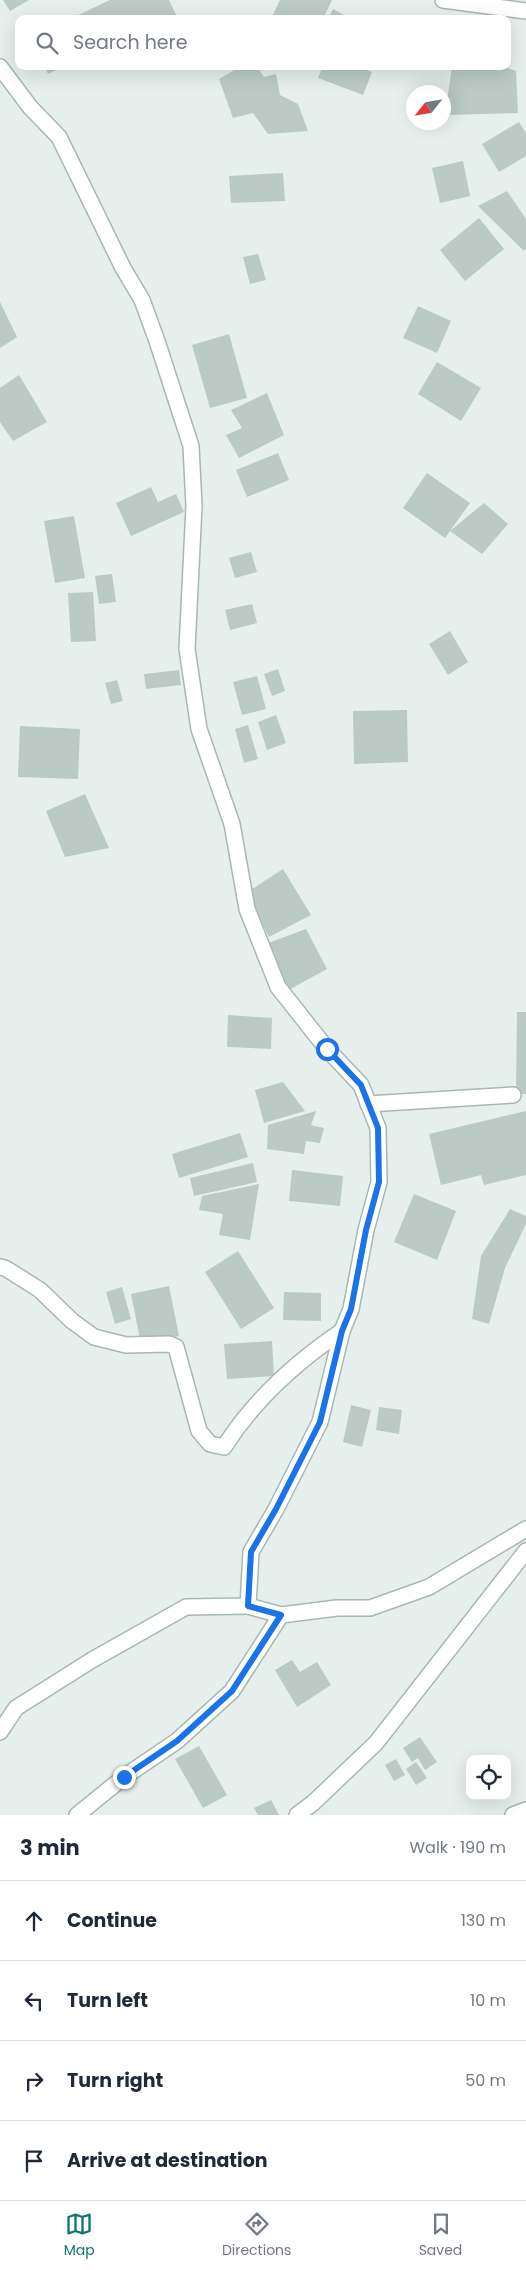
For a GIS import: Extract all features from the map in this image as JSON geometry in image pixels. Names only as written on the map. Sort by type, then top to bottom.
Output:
[{"type":"street","points":[[443,0],[526,11]]},
{"type":"street","points":[[0,67],[30,107],[60,138],[123,268],[142,300],[191,446],[194,506],[187,649],[199,729],[232,824],[246,909],[278,987],[327,1049],[361,1085],[378,1128],[379,1182],[366,1230],[351,1309],[342,1331],[320,1422],[276,1509],[251,1552],[248,1606]]},
{"type":"street","points":[[368,1104],[513,1095]]},
{"type":"street","points":[[0,1268],[4,1268],[40,1290],[72,1321],[94,1337],[126,1345],[169,1344],[176,1347],[199,1431],[210,1444],[224,1447],[236,1428],[266,1393],[309,1353],[342,1331]]},
{"type":"street","points":[[0,1732],[16,1708],[92,1660],[186,1607],[248,1606],[281,1615],[337,1608],[370,1608],[429,1587],[526,1529]]},
{"type":"street","points":[[297,1815],[313,1803],[376,1743],[526,1551]]},
{"type":"street","points":[[77,1815],[124,1777],[177,1741],[232,1691],[281,1615]]},
{"type":"street","points":[[513,1815],[526,1810]]},
{"type":"building","points":[[3,0],[29,0],[10,11]]},
{"type":"building","points":[[110,0],[169,0],[176,15],[78,15]]},
{"type":"building","points":[[280,0],[332,0],[325,15],[273,15]]},
{"type":"building","points":[[333,9],[344,15],[330,15]]},
{"type":"building","points":[[511,69],[516,71],[518,113],[451,115],[451,85],[449,85],[451,70]]},
{"type":"building","points":[[46,70],[56,70],[48,74]]},
{"type":"building","points":[[234,70],[260,70],[264,77],[276,74],[280,95],[298,104],[308,131],[268,134],[253,113],[233,118],[219,79]]},
{"type":"building","points":[[321,70],[367,70],[372,72],[363,95],[318,78]]},
{"type":"building","points":[[519,122],[526,133],[526,156],[499,172],[482,144]]},
{"type":"building","points":[[463,161],[470,196],[440,203],[432,168]]},
{"type":"building","points":[[283,173],[285,201],[231,203],[229,176]]},
{"type":"building","points":[[507,191],[526,219],[526,249],[524,251],[478,206]]},
{"type":"building","points":[[479,218],[504,249],[465,281],[440,250]]},
{"type":"building","points":[[258,254],[266,280],[250,284],[243,257]]},
{"type":"building","points":[[0,302],[17,337],[0,348]]},
{"type":"building","points":[[418,306],[451,321],[437,353],[403,338]]},
{"type":"building","points":[[229,334],[247,398],[210,408],[192,345]]},
{"type":"building","points":[[437,362],[481,388],[461,421],[418,394]]},
{"type":"building","points":[[19,375],[47,422],[13,441],[0,422],[0,388]]},
{"type":"building","points":[[267,393],[284,435],[239,458],[226,435],[242,428],[231,410]]},
{"type":"building","points":[[278,453],[289,480],[247,497],[236,470]]},
{"type":"building","points":[[427,473],[470,503],[445,538],[403,508]]},
{"type":"building","points":[[151,487],[158,502],[176,494],[184,512],[131,536],[116,503]]},
{"type":"building","points":[[484,503],[508,524],[482,554],[450,531]]},
{"type":"building","points":[[74,516],[85,578],[55,583],[44,521]]},
{"type":"building","points":[[251,552],[257,572],[235,578],[229,558]]},
{"type":"building","points":[[112,574],[116,602],[99,604],[95,576]]},
{"type":"building","points":[[93,592],[96,641],[71,642],[68,593]]},
{"type":"building","points":[[252,604],[257,623],[230,630],[225,610]]},
{"type":"building","points":[[450,631],[468,662],[448,675],[429,644]]},
{"type":"building","points":[[278,669],[285,691],[272,696],[264,674]]},
{"type":"building","points":[[179,670],[181,685],[146,689],[144,674]]},
{"type":"building","points":[[257,676],[266,709],[242,715],[233,682]]},
{"type":"building","points":[[117,680],[123,701],[111,704],[105,683]]},
{"type":"building","points":[[407,710],[408,762],[354,764],[353,711]]},
{"type":"building","points":[[276,715],[286,743],[267,750],[258,722]]},
{"type":"building","points":[[248,725],[258,759],[244,763],[235,729]]},
{"type":"building","points":[[20,726],[80,729],[78,779],[18,777]]},
{"type":"building","points":[[85,794],[109,848],[65,857],[46,811]]},
{"type":"building","points":[[283,869],[311,915],[269,937],[246,893]]},
{"type":"building","points":[[306,929],[327,969],[283,993],[263,945]]},
{"type":"building","points":[[517,1012],[526,1012],[526,1094],[516,1094]]},
{"type":"building","points":[[228,1015],[272,1018],[271,1049],[227,1047]]},
{"type":"building","points":[[283,1082],[305,1111],[264,1123],[255,1090]]},
{"type":"building","points":[[316,1111],[311,1125],[324,1128],[320,1143],[306,1141],[304,1154],[267,1149],[268,1125]]},
{"type":"building","points":[[526,1111],[526,1175],[484,1185],[481,1175],[441,1185],[429,1134]]},
{"type":"building","points":[[240,1133],[248,1157],[179,1178],[172,1154]]},
{"type":"building","points":[[253,1163],[257,1182],[194,1196],[190,1178]]},
{"type":"building","points":[[292,1170],[343,1176],[340,1206],[289,1201]]},
{"type":"building","points":[[259,1184],[250,1240],[219,1235],[223,1214],[199,1210],[202,1196]]},
{"type":"building","points":[[414,1194],[456,1211],[437,1260],[394,1242]]},
{"type":"building","points":[[510,1209],[526,1216],[526,1224],[505,1268],[489,1324],[472,1319],[481,1256]]},
{"type":"building","points":[[238,1251],[274,1308],[241,1329],[205,1272]]},
{"type":"building","points":[[169,1286],[179,1336],[141,1344],[131,1294]]},
{"type":"building","points":[[122,1287],[131,1319],[115,1324],[106,1292]]},
{"type":"building","points":[[284,1292],[321,1293],[321,1321],[283,1320]]},
{"type":"building","points":[[272,1341],[274,1376],[227,1379],[224,1344]]},
{"type":"building","points":[[351,1405],[371,1410],[362,1447],[343,1442]]},
{"type":"building","points":[[379,1407],[402,1410],[399,1434],[376,1430]]},
{"type":"building","points":[[292,1660],[300,1672],[317,1662],[331,1685],[297,1707],[275,1670]]},
{"type":"building","points":[[420,1737],[437,1762],[425,1770],[418,1758],[412,1762],[403,1748]]},
{"type":"building","points":[[199,1746],[227,1795],[203,1808],[175,1759]]},
{"type":"building","points":[[396,1759],[405,1775],[394,1781],[385,1765]]},
{"type":"building","points":[[416,1762],[427,1778],[416,1785],[406,1769]]},
{"type":"building","points":[[271,1800],[279,1815],[258,1815],[254,1808]]},
{"type":"route","points":[[124,1777],[177,1741],[232,1691],[281,1615],[248,1606],[251,1552],[276,1509],[320,1422],[342,1331],[351,1309],[366,1230],[379,1182],[378,1128],[361,1085],[327,1049]]}]
